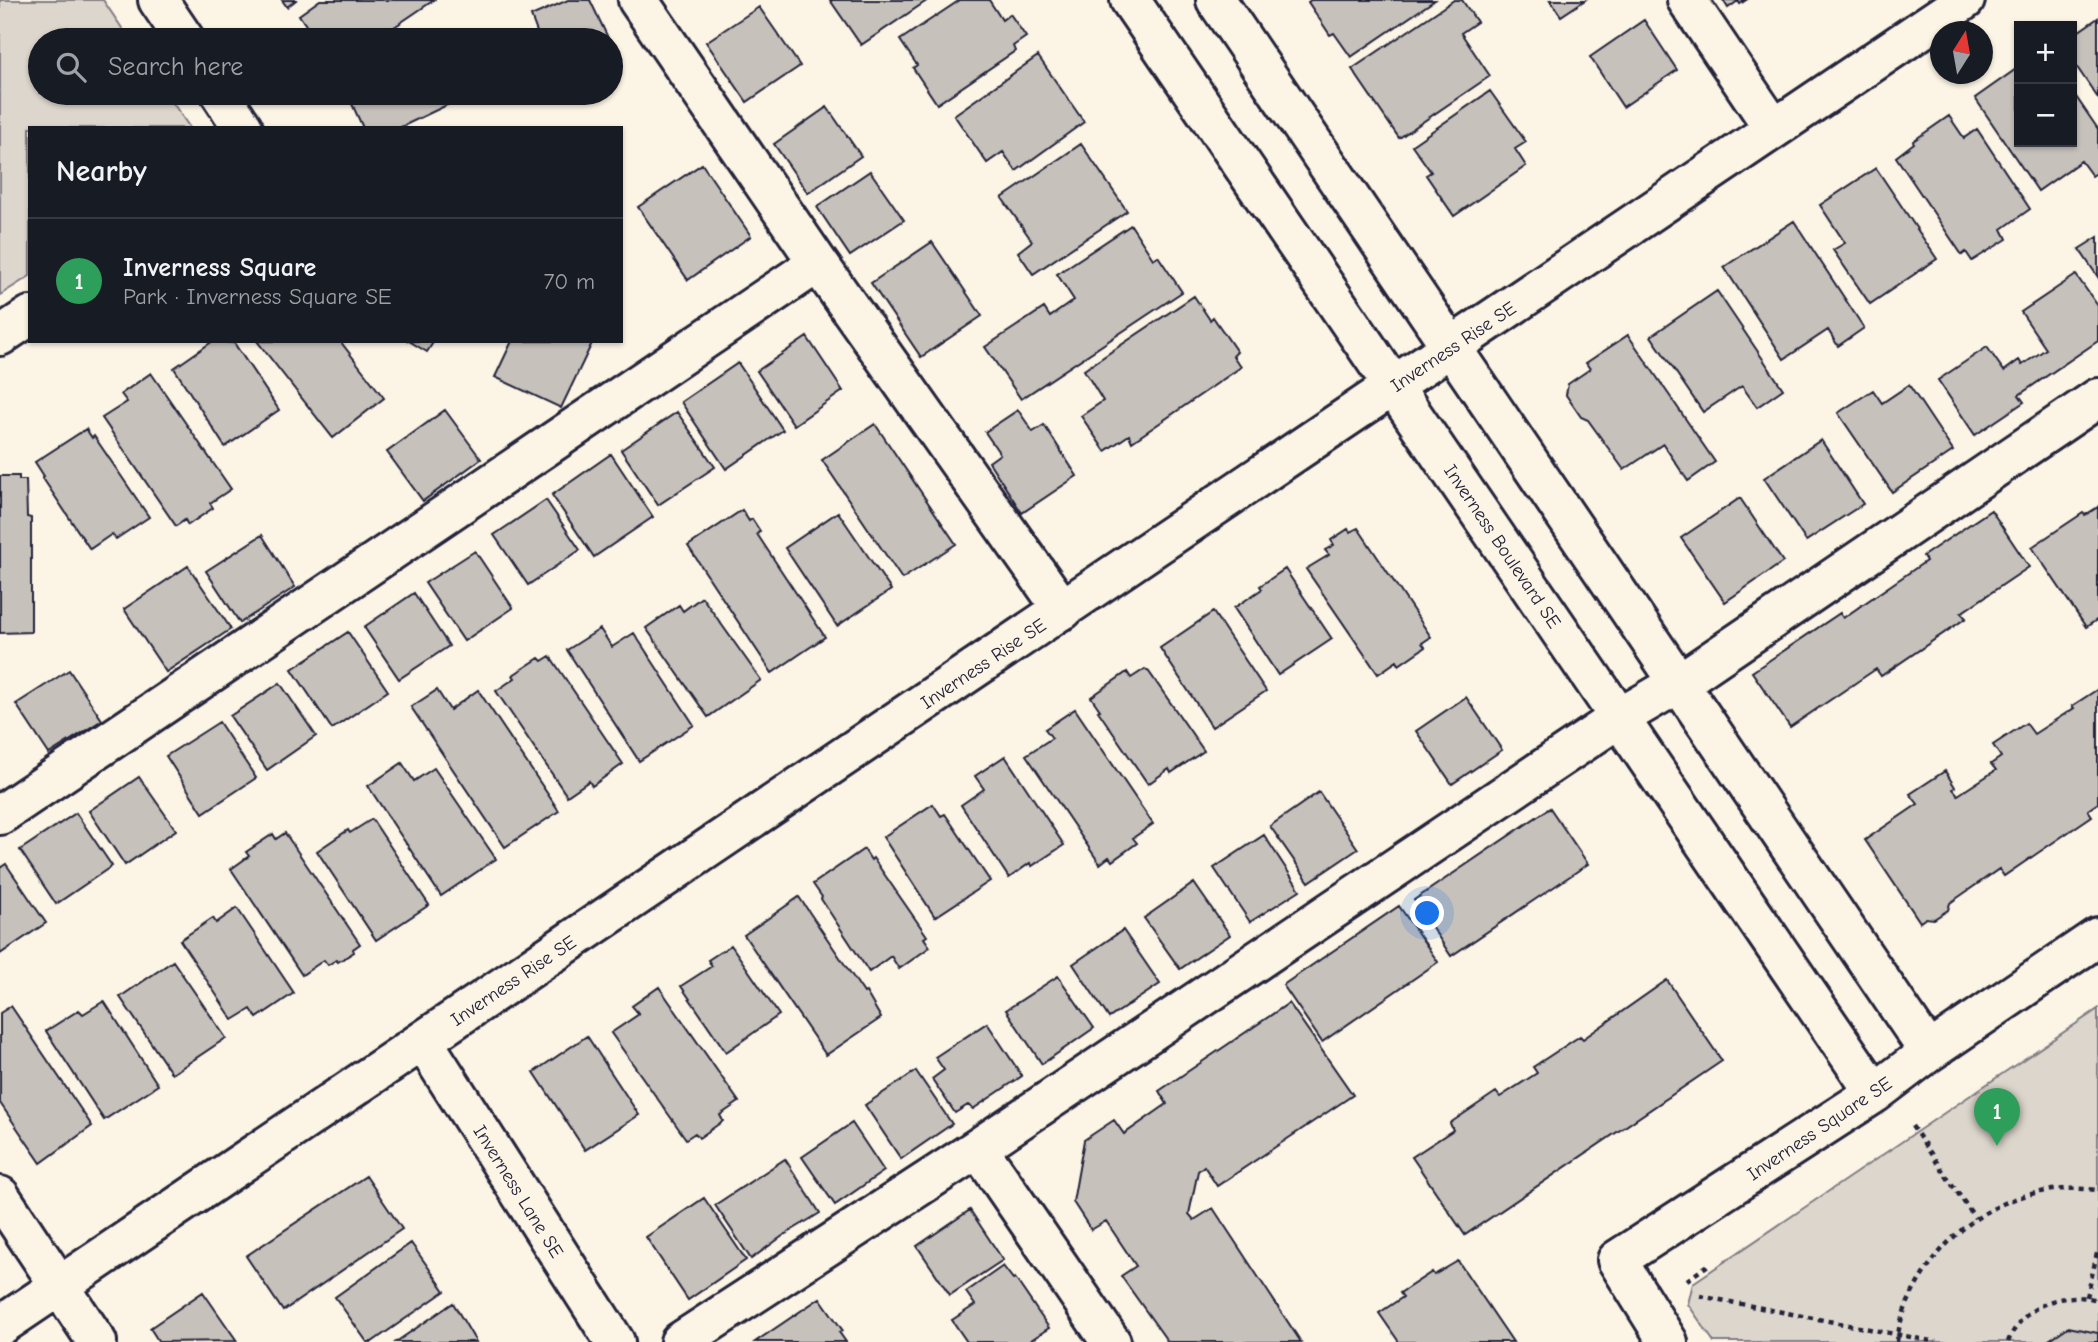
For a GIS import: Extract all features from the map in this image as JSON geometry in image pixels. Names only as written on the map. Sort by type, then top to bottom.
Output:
[{"type":"street","points":[[158,0],[177,28]]},
{"type":"street","points":[[638,0],[818,263],[1063,610]]},
{"type":"street","name":"Inverness Boulevard SE","points":[[1130,0],[1875,1093]]},
{"type":"street","points":[[1216,0],[1929,1052]]},
{"type":"street","points":[[1687,0],[1774,129]]},
{"type":"street","name":"Inverness Rise SE","points":[[0,1326],[1965,0]]},
{"type":"street","points":[[228,105],[242,126]]},
{"type":"street","points":[[0,815],[818,263]]},
{"type":"street","points":[[0,336],[28,317]]},
{"type":"street","points":[[680,1342],[978,1148],[1619,718],[1679,683],[2098,398]]},
{"type":"street","name":"Inverness Square SE","points":[[1668,1342],[1617,1260],[1875,1093],[1929,1052],[2098,937]]},
{"type":"street","name":"Inverness Lane SE","points":[[423,1041],[615,1342]]},
{"type":"street","points":[[978,1148],[1111,1342]]},
{"type":"street","points":[[0,1196],[97,1342]]},
{"type":"path","points":[[1912,1125],[1975,1218]]},
{"type":"path","points":[[1897,1342],[1913,1290],[1919,1280],[1939,1250],[1975,1218],[2006,1202],[2040,1191],[2075,1188],[2098,1190]]},
{"type":"path","points":[[2087,1297],[2098,1249]]},
{"type":"path","points":[[1698,1296],[1936,1342]]},
{"type":"path","points":[[2008,1342],[2025,1317],[2043,1304],[2064,1298],[2087,1297],[2098,1300]]},
{"type":"shaded area","points":[[0,0],[103,0],[122,28],[28,28],[28,105],[174,105],[189,126],[28,126],[28,277],[0,295]]},
{"type":"shaded area","points":[[2098,1009],[2098,1342],[1714,1342],[1688,1304],[1693,1283]]},
{"type":"building","points":[[282,0],[296,0],[287,7]]},
{"type":"building","points":[[320,0],[434,0],[393,28],[308,28],[299,15]]},
{"type":"building","points":[[568,0],[590,0],[603,28],[536,28],[531,16]]},
{"type":"building","points":[[830,0],[928,0],[861,45]]},
{"type":"building","points":[[960,0],[989,0],[1002,20],[1010,14],[1026,37],[1013,46],[1015,51],[937,104],[913,68],[917,65],[900,40]]},
{"type":"building","points":[[1435,0],[1351,57],[1334,33],[1330,35],[1308,2]]},
{"type":"building","points":[[1454,0],[1462,0],[1477,22],[1461,33],[1490,76],[1399,138],[1352,69]]},
{"type":"building","points":[[1550,0],[1585,0],[1561,16]]},
{"type":"building","points":[[1723,0],[1746,0],[1740,4],[1738,1],[1728,8]]},
{"type":"building","points":[[759,7],[800,66],[747,102],[706,42]]},
{"type":"building","points":[[2098,18],[2098,98],[2077,67],[2077,33]]},
{"type":"building","points":[[1644,20],[1677,70],[1623,107],[1590,57]]},
{"type":"building","points":[[1038,56],[1084,122],[1016,171],[1003,152],[987,163],[954,115]]},
{"type":"building","points":[[2014,71],[2014,147],[2077,147],[2077,98],[2098,129],[2098,172],[2092,176],[2081,161],[2038,191],[1975,98]]},
{"type":"building","points":[[1490,91],[1526,142],[1515,149],[1526,166],[1454,216],[1426,175],[1431,172],[1412,145]]},
{"type":"building","points":[[352,105],[447,105],[403,126],[362,126]]},
{"type":"building","points":[[827,107],[861,156],[808,193],[774,144]]},
{"type":"building","points":[[1949,116],[1964,138],[1977,129],[2030,209],[2002,229],[2007,239],[1972,261],[1966,252],[1962,255],[1896,157],[1914,143],[1913,141]]},
{"type":"building","points":[[1081,144],[1127,211],[1033,274],[1018,252],[1032,241],[1002,198]]},
{"type":"building","points":[[702,164],[751,236],[688,280],[638,207]]},
{"type":"building","points":[[1876,168],[1937,259],[1870,304],[1833,250],[1845,243],[1820,205]]},
{"type":"building","points":[[870,171],[904,220],[850,256],[817,207]]},
{"type":"building","points":[[1794,221],[1864,328],[1838,346],[1828,330],[1784,359],[1724,267]]},
{"type":"building","points":[[1131,225],[1153,259],[1158,256],[1182,292],[1021,399],[985,347],[1044,308],[1050,317],[1074,300],[1057,274]]},
{"type":"building","points":[[2098,237],[2098,277],[2079,249]]},
{"type":"building","points":[[932,242],[982,316],[921,357],[871,283]]},
{"type":"building","points":[[2076,275],[2098,306],[2098,341],[2019,395],[2024,402],[1975,435],[1938,380],[1987,347],[2004,371],[2019,360],[2022,365],[2046,349],[2021,312]]},
{"type":"building","points":[[1717,291],[1783,389],[1757,407],[1742,386],[1703,412],[1651,336]]},
{"type":"building","points":[[1194,296],[1210,320],[1213,317],[1237,352],[1233,356],[1241,367],[1132,442],[1129,435],[1105,451],[1081,416],[1103,401],[1084,370]]},
{"type":"building","points":[[1628,335],[1715,462],[1688,481],[1663,444],[1624,470],[1588,420],[1581,417],[1566,395],[1568,384],[1590,369],[1586,363]]},
{"type":"building","points":[[807,337],[843,391],[794,425],[757,371]]},
{"type":"building","points":[[210,343],[234,343],[279,410],[225,447],[174,368]]},
{"type":"building","points":[[259,343],[342,343],[384,398],[333,438]]},
{"type":"building","points":[[412,343],[433,343],[427,352]]},
{"type":"building","points":[[511,343],[592,343],[561,408],[495,377]]},
{"type":"building","points":[[738,363],[783,430],[726,469],[681,402]]},
{"type":"building","points":[[151,373],[231,489],[210,503],[213,508],[188,525],[185,520],[176,526],[102,418],[127,402],[121,394]]},
{"type":"building","points":[[1909,385],[1953,451],[1892,492],[1838,413],[1873,390],[1882,403]]},
{"type":"building","points":[[445,410],[481,459],[423,501],[387,452]]},
{"type":"building","points":[[1018,410],[1033,432],[1044,425],[1077,476],[1022,513],[989,462],[1000,454],[985,432]]},
{"type":"building","points":[[677,412],[715,467],[658,505],[621,450]]},
{"type":"building","points":[[875,424],[956,544],[902,579],[822,460]]},
{"type":"building","points":[[86,429],[92,438],[94,436],[149,517],[116,539],[112,534],[90,549],[35,462]]},
{"type":"building","points":[[1821,440],[1863,504],[1806,541],[1764,478]]},
{"type":"building","points":[[611,454],[653,517],[594,557],[552,495]]},
{"type":"building","points":[[0,476],[19,476],[19,480],[26,480],[27,517],[31,518],[31,632],[0,633]]},
{"type":"building","points":[[1740,498],[1783,562],[1725,602],[1681,538]]},
{"type":"building","points":[[546,500],[580,550],[528,585],[494,535]]},
{"type":"building","points":[[2098,507],[2098,619],[2086,627],[2032,547],[2083,513],[2085,515]]},
{"type":"building","points":[[742,510],[760,531],[757,534],[825,637],[772,673],[688,546]]},
{"type":"building","points":[[1991,510],[2029,567],[1961,613],[1966,618],[1881,676],[1876,669],[1790,727],[1752,672],[1840,613],[1843,618],[1926,561],[1923,556]]},
{"type":"building","points":[[838,512],[891,590],[837,626],[785,548]]},
{"type":"building","points":[[1358,528],[1431,637],[1422,643],[1425,647],[1399,665],[1397,661],[1378,674],[1306,569],[1329,555],[1325,550],[1334,545],[1331,540],[1348,529],[1350,532]]},
{"type":"building","points":[[262,535],[295,587],[240,623],[206,571]]},
{"type":"building","points":[[475,551],[513,608],[464,641],[425,583]]},
{"type":"building","points":[[188,566],[231,629],[166,672],[124,609]]},
{"type":"building","points":[[1285,569],[1332,639],[1278,675],[1234,608]]},
{"type":"building","points":[[414,593],[449,646],[399,679],[364,627]]},
{"type":"building","points":[[702,597],[761,680],[708,717],[646,628],[679,605],[683,611]]},
{"type":"building","points":[[1213,612],[1266,691],[1212,727],[1160,648]]},
{"type":"building","points":[[600,629],[612,647],[634,633],[694,725],[639,761],[567,650]]},
{"type":"building","points":[[348,632],[388,691],[332,729],[292,669]]},
{"type":"building","points":[[550,656],[623,764],[592,786],[589,781],[567,796],[496,691],[515,678],[513,675],[539,658],[542,661]]},
{"type":"building","points":[[1145,669],[1204,751],[1171,773],[1169,769],[1148,784],[1091,697],[1127,672],[1131,678]]},
{"type":"building","points":[[69,670],[102,720],[49,754],[16,704]]},
{"type":"building","points":[[280,683],[316,736],[267,770],[230,716]]},
{"type":"building","points":[[2098,689],[2098,803],[2088,810],[2092,816],[2004,876],[1999,869],[1950,903],[1948,910],[1934,919],[1926,918],[1920,922],[1865,840],[1918,804],[1910,794],[1945,771],[1958,795],[1996,770],[1991,764],[2001,757],[1993,745],[2026,723],[2034,734]]},
{"type":"building","points":[[437,690],[450,710],[478,690],[559,811],[505,847],[411,707]]},
{"type":"building","points":[[1466,697],[1502,750],[1452,784],[1416,731]]},
{"type":"building","points":[[1075,709],[1153,824],[1133,838],[1137,843],[1112,861],[1109,857],[1100,864],[1026,755],[1052,738],[1045,729]]},
{"type":"building","points":[[219,722],[256,778],[203,813],[166,756]]},
{"type":"building","points":[[1005,756],[1064,845],[1009,878],[961,805],[984,789],[975,776]]},
{"type":"building","points":[[402,763],[414,781],[434,768],[496,859],[441,896],[368,786]]},
{"type":"building","points":[[139,777],[176,830],[125,865],[89,811]]},
{"type":"building","points":[[1319,792],[1358,849],[1309,882],[1270,826]]},
{"type":"building","points":[[933,804],[941,816],[945,814],[990,881],[935,917],[883,837]]},
{"type":"building","points":[[1550,808],[1588,864],[1451,956],[1414,900]]},
{"type":"building","points":[[76,813],[112,866],[56,904],[20,850]]},
{"type":"building","points":[[372,819],[429,905],[376,940],[317,851],[348,830],[350,833]]},
{"type":"building","points":[[285,833],[360,944],[353,949],[354,952],[338,962],[336,960],[328,965],[324,960],[302,975],[231,869],[249,856],[246,852],[273,834],[276,839]]},
{"type":"building","points":[[1264,835],[1300,890],[1250,922],[1214,868]]},
{"type":"building","points":[[864,849],[927,936],[924,938],[930,947],[899,969],[891,956],[869,972],[813,884]]},
{"type":"building","points":[[6,864],[46,923],[0,954],[0,868]]},
{"type":"building","points":[[1194,883],[1230,935],[1180,969],[1144,918]]},
{"type":"building","points":[[799,897],[864,993],[866,992],[881,1018],[826,1055],[744,935]]},
{"type":"building","points":[[1399,906],[1438,962],[1322,1042],[1283,985]]},
{"type":"building","points":[[237,908],[294,993],[257,1018],[251,1009],[233,1020],[180,940],[213,918],[216,923]]},
{"type":"building","points":[[1123,930],[1160,984],[1109,1018],[1073,964]]},
{"type":"building","points":[[731,945],[779,1015],[726,1052],[681,986],[712,966],[708,960]]},
{"type":"building","points":[[173,961],[226,1038],[172,1074],[120,997]]},
{"type":"building","points":[[1058,976],[1094,1028],[1042,1064],[1006,1010]]},
{"type":"building","points":[[1667,980],[1722,1061],[1465,1235],[1412,1157],[1453,1130],[1450,1123],[1496,1092],[1500,1097],[1537,1073],[1533,1067],[1580,1036],[1583,1039]]},
{"type":"building","points":[[659,987],[739,1102],[720,1115],[723,1121],[699,1138],[695,1133],[686,1139],[611,1033],[639,1014],[632,1006]]},
{"type":"building","points":[[104,1001],[158,1085],[104,1120],[46,1031],[79,1010],[83,1014]]},
{"type":"building","points":[[1289,1003],[1353,1095],[1217,1186],[1204,1166],[1198,1171],[1189,1214],[1194,1220],[1213,1208],[1301,1342],[1168,1342],[1121,1276],[1136,1266],[1106,1221],[1091,1230],[1073,1202],[1084,1140],[1114,1120],[1124,1134],[1167,1104],[1159,1091]]},
{"type":"building","points":[[11,1006],[92,1126],[41,1163],[0,1103],[0,1013]]},
{"type":"building","points":[[987,1023],[1022,1076],[973,1109],[968,1105],[955,1113],[932,1079],[944,1070],[935,1057]]},
{"type":"building","points":[[587,1036],[639,1115],[585,1150],[534,1072]]},
{"type":"building","points":[[916,1071],[952,1124],[901,1159],[865,1105]]},
{"type":"building","points":[[852,1123],[884,1171],[835,1205],[802,1157]]},
{"type":"building","points":[[785,1159],[820,1213],[751,1259],[715,1205]]},
{"type":"building","points":[[366,1176],[402,1229],[283,1311],[246,1256]]},
{"type":"building","points":[[704,1198],[746,1260],[688,1300],[646,1237]]},
{"type":"building","points":[[970,1210],[1003,1260],[950,1295],[917,1246]]},
{"type":"building","points":[[411,1243],[445,1291],[372,1342],[367,1342],[335,1297]]},
{"type":"building","points":[[1458,1261],[1513,1342],[1399,1342],[1379,1313],[1403,1297],[1400,1293],[1432,1272],[1434,1275]]},
{"type":"building","points":[[1003,1266],[1013,1279],[1015,1278],[1049,1328],[1028,1342],[967,1342],[952,1320],[975,1305],[966,1292]]},
{"type":"building","points":[[203,1292],[237,1341],[159,1342],[150,1328]]},
{"type":"building","points":[[820,1298],[843,1331],[839,1332],[846,1342],[755,1342]]},
{"type":"building","points":[[453,1303],[476,1342],[396,1342]]},
{"type":"building","points":[[2068,1327],[2098,1333],[2098,1342],[2046,1342]]},
{"type":"place","name":"Inverness Square","points":[[1997,1146]]}]
